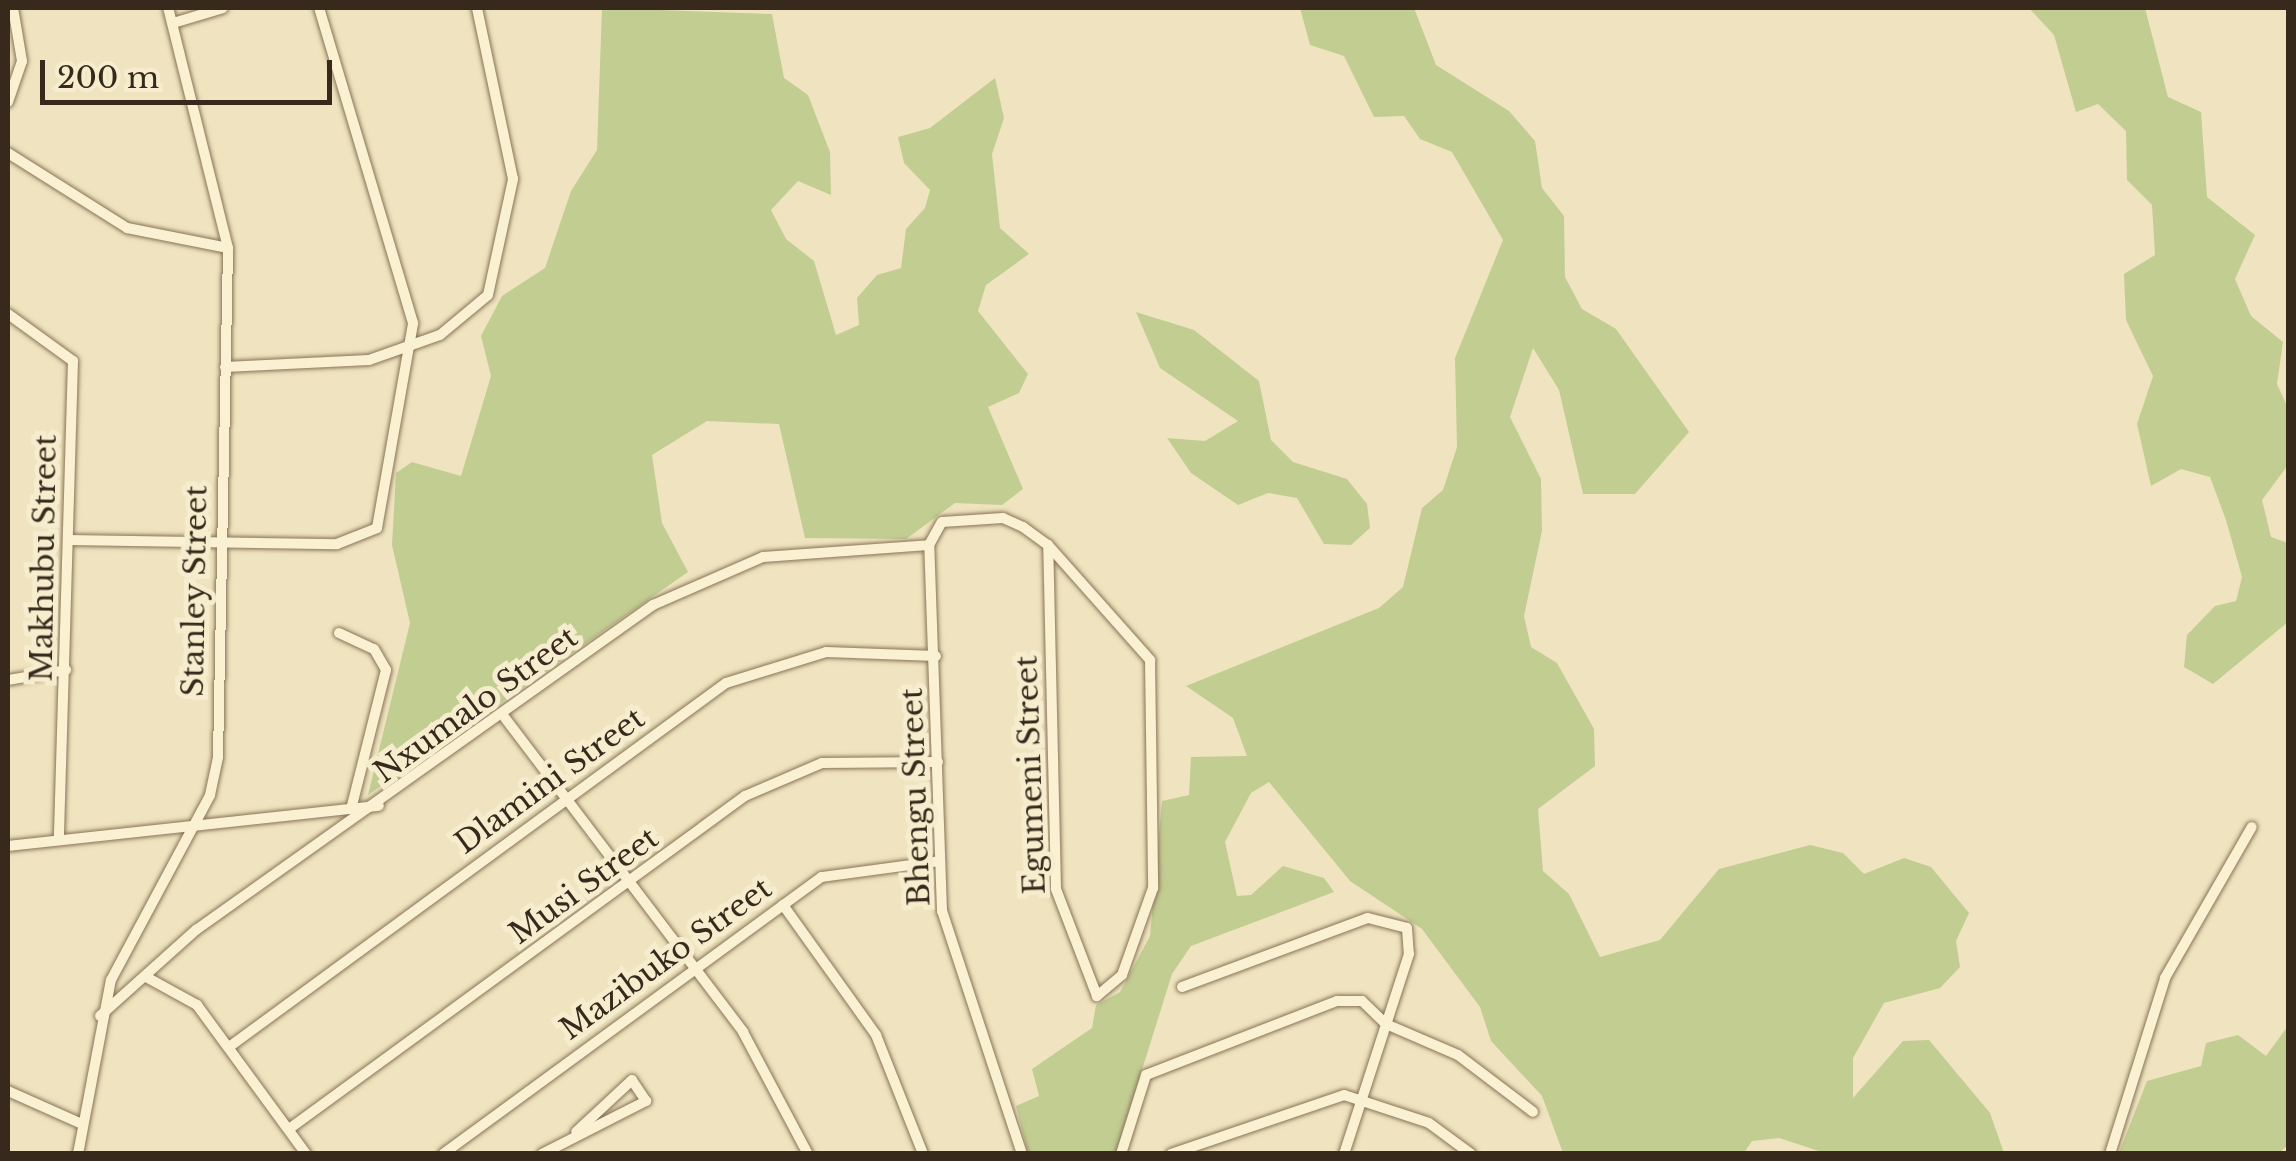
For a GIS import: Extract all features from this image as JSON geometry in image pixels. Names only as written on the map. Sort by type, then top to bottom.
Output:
[{"type":"street","points":[[8,102],[22,61],[13,8]]},
{"type":"street","name":"Stanley Street","points":[[78,1154],[99,1016],[191,824],[218,757],[228,248],[168,8]]},
{"type":"street","points":[[173,23],[223,8]]},
{"type":"street","points":[[68,540],[338,544],[376,528],[412,346],[400,273],[319,8]]},
{"type":"street","points":[[224,366],[340,366],[412,346],[468,319],[488,294],[504,233],[511,151],[477,8]]},
{"type":"street","points":[[8,153],[127,228],[228,248]]},
{"type":"street","name":"Makhubu Street","points":[[8,314],[73,361],[59,837]]},
{"type":"street","points":[[929,545],[942,522],[982,517],[1003,518],[1048,545]]},
{"type":"street","name":"Bhengu Street","points":[[929,545],[936,656],[942,911],[1022,1154]]},
{"type":"street","name":"Nxumalo Street","points":[[99,1016],[148,978],[196,930],[505,718],[654,605],[714,574],[818,548],[929,545]]},
{"type":"street","name":"Egumeni Street","points":[[1048,545],[1150,660],[1156,679],[1153,888],[1122,975],[1097,996],[1056,889],[1048,545]]},
{"type":"street","points":[[338,633],[374,650],[386,670],[351,809]]},
{"type":"street","name":"Dlamini Street","points":[[230,1047],[726,682],[776,662],[826,652],[936,656]]},
{"type":"street","points":[[8,680],[66,670]]},
{"type":"street","points":[[505,718],[572,796],[786,1099],[808,1154]]},
{"type":"street","name":"Musi Street","points":[[289,1130],[782,776],[822,763],[938,762]]},
{"type":"street","points":[[8,846],[59,837],[380,806]]},
{"type":"street","points":[[2110,1154],[2166,978],[2252,827]]},
{"type":"street","name":"Mazibuko Street","points":[[443,1154],[693,967],[783,905],[846,868],[940,862]]},
{"type":"street","points":[[783,905],[876,1035],[923,1154]]},
{"type":"street","points":[[1182,987],[1324,931],[1387,920],[1412,941],[1344,1154]]},
{"type":"street","points":[[148,978],[197,1005],[306,1154]]},
{"type":"street","points":[[1121,1154],[1146,1075],[1337,1001],[1362,1001],[1386,1024],[1458,1054],[1533,1112]]},
{"type":"street","points":[[542,1154],[576,1132],[610,1122],[646,1101],[632,1080],[598,1104],[576,1132]]},
{"type":"street","points":[[8,1091],[82,1124]]},
{"type":"street","points":[[1170,1154],[1312,1100],[1362,1100],[1428,1123],[1471,1154]]},
{"type":"street","points":[[598,1104],[610,1122]]},
{"type":"green space","points":[[602,8],[772,14],[784,78],[808,95],[830,152],[831,195],[798,181],[771,210],[786,239],[814,261],[836,335],[859,325],[857,298],[877,275],[901,268],[906,229],[925,208],[930,190],[904,163],[898,137],[930,128],[995,78],[1004,118],[992,154],[1000,228],[1029,254],[986,285],[978,311],[1028,374],[1019,393],[988,407],[1023,489],[1002,505],[955,503],[906,539],[805,538],[779,424],[707,421],[652,455],[662,523],[688,572],[368,795],[410,623],[392,545],[396,473],[412,462],[461,476],[491,376],[481,336],[502,296],[545,268],[571,191],[597,150]]},
{"type":"green space","points":[[1300,8],[1414,8],[1436,65],[1509,111],[1535,141],[1542,188],[1564,216],[1565,277],[1582,309],[1616,329],[1689,432],[1635,494],[1583,494],[1559,390],[1533,348],[1510,417],[1541,479],[1542,531],[1524,616],[1531,647],[1557,663],[1594,729],[1595,766],[1538,809],[1543,871],[1569,894],[1600,957],[1660,940],[1719,869],[1810,845],[1843,853],[1864,874],[1904,858],[1931,867],[1969,913],[1956,941],[1960,967],[1940,988],[1884,1003],[1853,1058],[1853,1098],[1903,1041],[1929,1040],[1990,1113],[2004,1153],[1825,1153],[1779,1138],[1752,1141],[1744,1153],[1563,1153],[1542,1096],[1491,1041],[1480,1007],[1422,929],[1350,881],[1269,782],[1251,793],[1225,842],[1237,896],[1251,895],[1283,866],[1324,878],[1334,892],[1191,946],[1172,974],[1116,1153],[1028,1153],[1016,1106],[1039,1096],[1032,1069],[1092,1028],[1096,1005],[1120,992],[1150,936],[1162,801],[1189,795],[1191,757],[1247,756],[1233,718],[1186,686],[1379,608],[1403,587],[1422,508],[1443,490],[1457,447],[1455,358],[1503,240],[1452,152],[1420,139],[1404,116],[1374,117],[1344,56],[1310,45]]},
{"type":"green space","points":[[2029,8],[2145,8],[2168,97],[2201,112],[2207,197],[2255,235],[2235,279],[2251,316],[2283,342],[2277,384],[2288,408],[2288,465],[2262,500],[2271,537],[2288,543],[2288,622],[2213,684],[2184,667],[2187,635],[2215,606],[2236,601],[2242,577],[2226,520],[2210,477],[2181,469],[2151,486],[2137,424],[2153,376],[2126,320],[2124,274],[2155,255],[2152,205],[2127,180],[2126,131],[2098,104],[2076,112],[2054,35]]},
{"type":"green space","points":[[1136,312],[1194,330],[1259,381],[1271,440],[1293,462],[1347,479],[1367,504],[1370,528],[1351,545],[1324,544],[1297,498],[1268,493],[1238,505],[1191,473],[1167,438],[1205,441],[1238,421],[1160,368]]},
{"type":"green space","points":[[2288,1026],[2288,1145],[2279,1153],[2119,1153],[2147,1081],[2201,1066],[2206,1043],[2238,1035],[2266,1056]]}]
